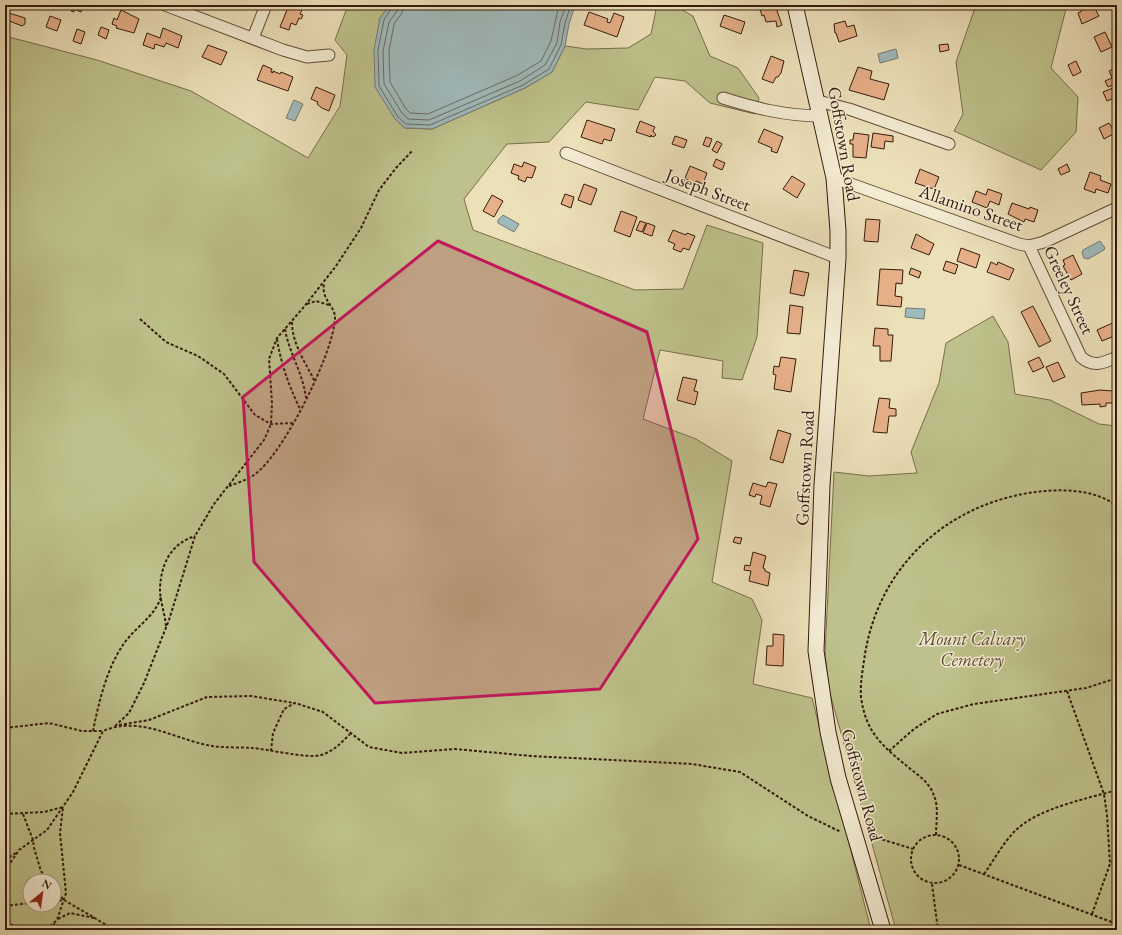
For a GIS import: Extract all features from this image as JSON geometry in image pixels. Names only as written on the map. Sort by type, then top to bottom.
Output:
[{"type":"main road","name":"Goffstown Road","points":[[795,5],[818,101],[834,178],[838,231],[838,258],[823,477],[816,651],[828,732],[838,778],[883,930]]},
{"type":"street","points":[[165,5],[308,57],[330,55]]},
{"type":"street","points":[[253,38],[266,5]]},
{"type":"street","points":[[722,98],[767,111],[801,116],[821,116]]},
{"type":"street","points":[[818,101],[849,109],[949,144]]},
{"type":"street","name":"Joseph Street","points":[[566,153],[838,258]]},
{"type":"street","name":"Allamino Street","points":[[834,178],[1029,246],[1044,242],[1117,208]]},
{"type":"street","name":"Greeley Street","points":[[1029,246],[1082,357],[1093,365],[1099,365],[1117,357]]},
{"type":"path","points":[[115,726],[129,713],[144,683],[166,628],[196,536],[214,504],[264,440],[271,424],[272,403],[269,359],[277,338],[324,282],[361,228],[379,190],[396,168],[413,150]]},
{"type":"path","points":[[228,486],[254,475],[274,455],[315,382],[334,332],[336,317],[325,297],[323,290],[324,282]]},
{"type":"path","points":[[306,304],[316,300],[330,305]]},
{"type":"path","points":[[140,319],[166,342],[198,356],[224,374],[255,415],[271,424],[293,423]]},
{"type":"path","points":[[292,321],[292,332],[296,343],[315,382]]},
{"type":"path","points":[[285,329],[287,346],[299,369],[305,387],[306,399]]},
{"type":"path","points":[[277,338],[280,360],[290,390],[300,409]]},
{"type":"path","points":[[936,835],[936,807],[934,796],[929,785],[880,744],[867,720],[861,696],[867,642],[876,613],[895,575],[921,546],[942,528],[978,507],[1022,493],[1063,489],[1092,494],[1110,500],[1117,506]]},
{"type":"path","points":[[166,628],[160,590],[164,564],[170,553],[182,540],[196,536]]},
{"type":"path","points":[[93,731],[98,706],[111,668],[124,643],[151,615],[159,605],[162,597]]},
{"type":"path","points":[[889,751],[914,729],[937,714],[974,704],[1086,688],[1117,678]]},
{"type":"path","points":[[1067,691],[1104,794],[1110,864],[1092,914]]},
{"type":"path","points":[[5,728],[49,723],[82,731],[103,731],[115,726],[149,720],[207,697],[251,696],[295,703],[322,712],[369,747],[402,753],[455,749],[531,756],[692,764],[740,772],[808,816],[839,831],[854,833],[913,849]]},
{"type":"path","points":[[271,751],[273,733],[284,709],[295,703]]},
{"type":"path","points":[[115,726],[153,728],[212,746],[320,755],[338,747],[350,734]]},
{"type":"path","points":[[5,860],[47,830],[73,792],[103,731]]},
{"type":"path","points":[[984,874],[1015,832],[1027,822],[1052,810],[1117,790]]},
{"type":"path","points":[[5,814],[44,812],[63,807]]},
{"type":"path","points":[[50,930],[57,920],[66,893],[60,833],[63,807]]},
{"type":"path","points":[[23,814],[33,840],[42,873]]},
{"type":"path","points":[[936,835],[943,836],[955,844],[958,851],[959,865],[952,877],[946,881],[932,883],[925,881],[914,871],[911,856],[913,849],[922,838],[936,835]]},
{"type":"path","points":[[5,871],[19,850]]},
{"type":"path","points":[[1110,864],[1117,859]]},
{"type":"path","points":[[5,902],[8,895],[9,864]]},
{"type":"path","points":[[959,865],[1117,924]]},
{"type":"path","points":[[932,883],[938,930]]},
{"type":"path","points":[[64,900],[115,930]]},
{"type":"path","points":[[5,906],[22,904]]},
{"type":"path","points":[[42,930],[47,929],[57,920],[70,913],[98,920]]},
{"type":"path","points":[[5,916],[14,930]]},
{"type":"path","points":[[90,930],[97,927],[109,926]]},
{"type":"highlighted area","points":[[438,241],[647,332],[698,539],[600,689],[375,703],[254,562],[243,397]]},
{"type":"green space","points":[[348,5],[390,5],[380,18],[395,119],[405,128],[432,129],[525,88],[552,72],[565,46],[587,49],[628,48],[651,34],[657,5],[677,5],[677,7],[693,16],[710,56],[738,68],[759,98],[755,114],[710,103],[685,81],[655,77],[638,110],[586,102],[549,142],[507,144],[464,199],[473,230],[635,290],[683,289],[707,225],[763,243],[757,337],[742,380],[722,378],[723,361],[660,350],[643,419],[696,439],[732,461],[712,582],[752,599],[762,620],[753,684],[812,698],[871,930],[5,930],[5,36],[97,60],[191,91],[308,158],[340,106],[347,55],[335,40]]},
{"type":"green space","points":[[976,5],[1067,5],[1051,68],[1078,97],[1076,132],[1041,170],[954,131],[963,114],[956,62]]},
{"type":"green space","name":"Mount Calvary Cemetery","points":[[993,316],[1008,342],[1015,394],[1050,400],[1099,424],[1117,426],[1117,930],[896,930],[829,690],[825,653],[834,472],[869,476],[917,473],[911,452],[939,383],[946,343]]},
{"type":"water","points":[[390,5],[575,5],[569,24],[565,46],[552,72],[525,88],[432,129],[405,128],[395,119],[375,87],[374,50],[380,18]]},
{"type":"water","points":[[896,49],[898,58],[880,63],[878,54]]},
{"type":"water","points":[[294,100],[303,104],[295,121],[286,118]]},
{"type":"water","points":[[503,215],[519,224],[514,232],[498,223],[498,220]]},
{"type":"water","points":[[1100,241],[1105,248],[1104,250],[1088,259],[1084,258],[1082,253],[1083,250]]},
{"type":"water","points":[[906,308],[925,309],[924,319],[905,317]]},
{"type":"building","points":[[63,5],[84,5],[81,12],[74,9],[74,12],[71,11],[72,9]]},
{"type":"building","points":[[289,5],[304,6],[300,14],[303,15],[301,19],[299,18],[296,25],[291,23],[289,30],[280,27]]},
{"type":"building","points":[[756,5],[775,5],[782,25],[777,27],[776,21],[766,22],[764,15],[762,16],[760,9],[758,10]]},
{"type":"building","points":[[1080,5],[1093,5],[1099,16],[1082,24],[1078,13],[1082,11]]},
{"type":"building","points":[[121,10],[139,19],[134,33],[116,28],[117,26],[112,24],[114,18],[117,20]]},
{"type":"building","points":[[589,12],[608,19],[607,22],[610,23],[614,13],[624,17],[617,37],[584,25]]},
{"type":"building","points":[[9,13],[25,18],[25,24],[22,26],[7,20]]},
{"type":"building","points":[[724,15],[745,22],[741,34],[720,26]]},
{"type":"building","points":[[50,16],[61,20],[57,31],[46,27]]},
{"type":"building","points":[[845,21],[847,27],[854,25],[857,36],[839,42],[835,33],[834,24]]},
{"type":"building","points":[[101,27],[109,30],[106,39],[98,35]]},
{"type":"building","points":[[163,28],[182,36],[178,48],[166,43],[164,47],[155,44],[154,49],[143,45],[147,33],[160,38]]},
{"type":"building","points":[[77,29],[85,32],[81,44],[73,41]]},
{"type":"building","points":[[1105,32],[1112,47],[1101,52],[1094,37]]},
{"type":"building","points":[[948,44],[949,50],[940,52],[939,45]]},
{"type":"building","points":[[208,45],[227,52],[221,65],[202,57]]},
{"type":"building","points":[[771,56],[784,61],[781,73],[778,77],[776,77],[773,83],[762,79]]},
{"type":"building","points":[[1076,61],[1081,72],[1073,76],[1068,65]]},
{"type":"building","points":[[263,65],[272,69],[271,72],[273,73],[273,71],[280,74],[281,72],[293,77],[288,91],[257,80]]},
{"type":"building","points":[[858,67],[872,71],[870,79],[889,84],[884,100],[849,90]]},
{"type":"building","points":[[1117,67],[1117,85],[1115,84],[1108,87],[1105,81],[1112,78],[1109,71]]},
{"type":"building","points":[[316,87],[335,95],[329,111],[317,104],[318,102],[311,99]]},
{"type":"building","points":[[1113,88],[1116,97],[1107,101],[1103,92]]},
{"type":"building","points":[[587,120],[615,129],[611,141],[604,139],[602,144],[581,137]]},
{"type":"building","points":[[640,121],[655,127],[653,131],[656,135],[653,137],[651,135],[651,137],[636,132]]},
{"type":"building","points":[[1109,123],[1115,133],[1104,139],[1099,128]]},
{"type":"building","points":[[764,129],[783,137],[777,153],[771,151],[772,148],[758,142]]},
{"type":"building","points":[[854,133],[869,135],[866,158],[853,157],[853,144],[850,144],[850,140],[853,140]]},
{"type":"building","points":[[873,133],[893,136],[893,142],[885,141],[884,149],[871,147]]},
{"type":"building","points":[[675,136],[687,140],[684,148],[672,144]]},
{"type":"building","points":[[706,137],[712,139],[709,147],[703,145]]},
{"type":"building","points":[[717,141],[722,144],[717,153],[712,150]]},
{"type":"building","points":[[716,159],[725,163],[722,170],[713,166]]},
{"type":"building","points":[[524,162],[536,167],[532,178],[527,177],[525,182],[518,179],[519,176],[511,173],[514,164],[522,167]]},
{"type":"building","points":[[1067,164],[1070,171],[1061,175],[1058,169]]},
{"type":"building","points":[[690,166],[707,173],[703,184],[696,181],[694,184],[685,178]]},
{"type":"building","points":[[920,169],[939,177],[934,189],[915,183]]},
{"type":"building","points":[[1090,172],[1101,176],[1100,180],[1111,184],[1108,193],[1096,189],[1095,193],[1084,189]]},
{"type":"building","points":[[792,176],[805,184],[797,198],[783,189]]},
{"type":"building","points":[[584,184],[597,189],[591,205],[578,200]]},
{"type":"building","points":[[988,189],[1002,194],[999,205],[990,201],[987,208],[972,202],[976,191],[986,195]]},
{"type":"building","points":[[565,194],[574,197],[571,208],[561,204]]},
{"type":"building","points":[[492,195],[503,201],[494,217],[483,211]]},
{"type":"building","points":[[1012,203],[1029,209],[1030,207],[1038,210],[1034,222],[1025,219],[1024,222],[1008,214]]},
{"type":"building","points":[[621,211],[637,217],[630,237],[614,231]]},
{"type":"building","points":[[866,219],[880,220],[878,242],[864,241]]},
{"type":"building","points":[[640,221],[646,223],[642,232],[636,230]]},
{"type":"building","points":[[647,223],[655,226],[652,236],[643,233]]},
{"type":"building","points":[[673,230],[686,235],[687,233],[695,236],[689,250],[683,248],[681,252],[673,249],[675,244],[668,241]]},
{"type":"building","points":[[916,234],[934,244],[929,255],[911,248]]},
{"type":"building","points":[[961,248],[980,255],[976,268],[957,261]]},
{"type":"building","points":[[1073,255],[1082,274],[1071,280],[1063,266],[1065,265],[1063,260]]},
{"type":"building","points":[[946,261],[958,265],[955,274],[943,270]]},
{"type":"building","points":[[991,262],[997,265],[998,262],[1014,269],[1009,280],[987,272]]},
{"type":"building","points":[[911,268],[921,272],[919,278],[909,274]]},
{"type":"building","points":[[880,269],[903,270],[902,284],[896,283],[895,296],[902,297],[901,307],[877,305]]},
{"type":"building","points":[[794,270],[809,273],[804,296],[790,293]]},
{"type":"building","points":[[790,305],[803,307],[800,334],[787,333]]},
{"type":"building","points":[[1033,306],[1051,341],[1039,347],[1021,312]]},
{"type":"building","points":[[1117,321],[1117,328],[1114,329],[1117,335],[1102,341],[1097,330]]},
{"type":"building","points":[[875,328],[888,329],[888,335],[893,335],[891,361],[880,361],[880,346],[873,346]]},
{"type":"building","points":[[781,357],[796,359],[791,392],[774,389],[776,375],[773,374],[774,366],[779,367]]},
{"type":"building","points":[[1039,357],[1044,367],[1033,372],[1028,362]]},
{"type":"building","points":[[1058,362],[1065,377],[1053,382],[1046,367]]},
{"type":"building","points":[[683,377],[697,380],[694,391],[698,392],[695,405],[677,400]]},
{"type":"building","points":[[1100,390],[1113,391],[1114,403],[1106,403],[1106,406],[1100,407],[1100,404],[1082,405],[1081,393]]},
{"type":"building","points":[[879,398],[890,399],[889,408],[896,409],[896,416],[889,416],[887,433],[873,432]]},
{"type":"building","points":[[778,430],[791,434],[783,463],[770,459]]},
{"type":"building","points":[[768,482],[777,484],[770,507],[760,504],[762,496],[756,494],[755,497],[749,495],[753,483],[766,487]]},
{"type":"building","points":[[735,537],[742,538],[740,544],[733,542]]},
{"type":"building","points":[[753,552],[766,556],[763,568],[765,571],[770,573],[768,586],[749,581],[751,571],[744,570],[745,565],[750,566]]},
{"type":"building","points":[[773,634],[784,635],[783,666],[766,665],[767,646],[773,646]]}]
